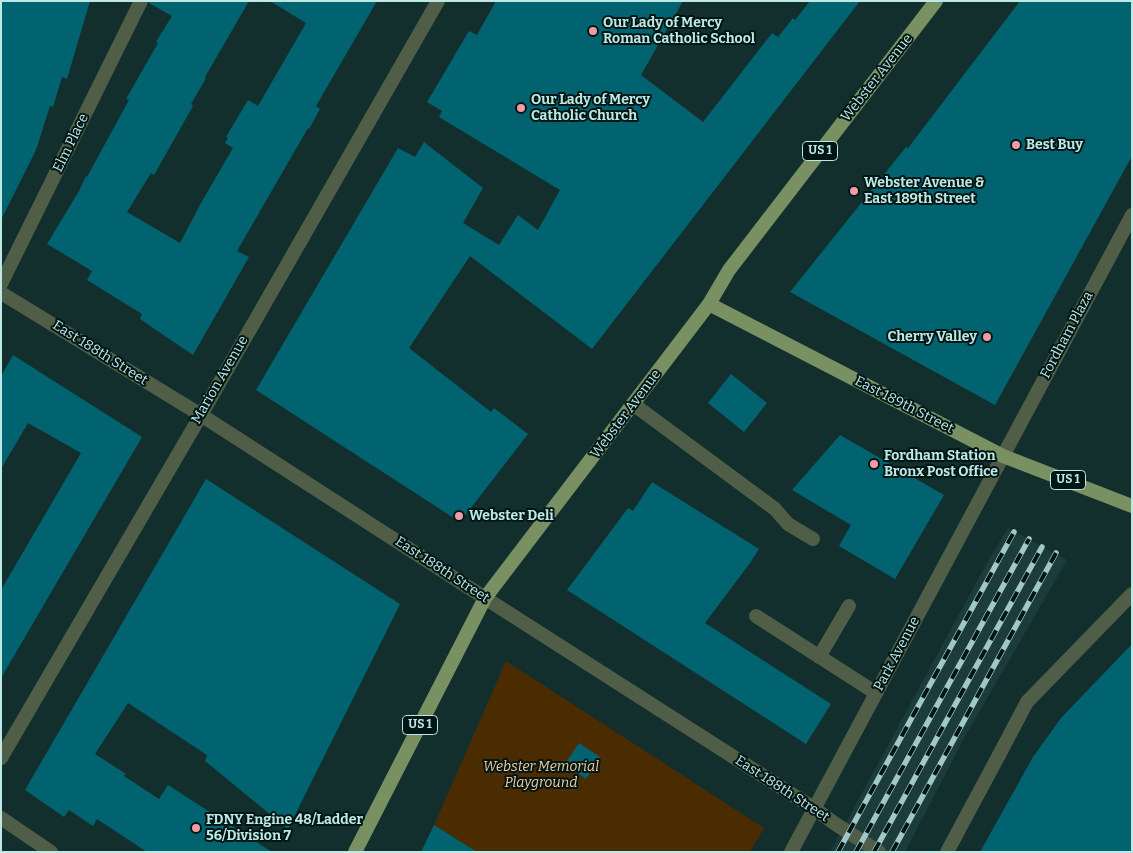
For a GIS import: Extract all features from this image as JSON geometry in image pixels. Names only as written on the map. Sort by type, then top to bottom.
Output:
[{"type":"main road","name":"Webster Avenue","points":[[355,852],[485,598],[709,304],[729,270],[936,1]]},
{"type":"main road","name":"East 189th Street","points":[[709,304],[1003,456],[1132,506]]},
{"type":"street","name":"Elm Place","points":[[1,284],[141,1]]},
{"type":"street","name":"Marion Avenue","points":[[1,758],[201,415],[438,1]]},
{"type":"street","name":"Fordham Plaza","points":[[1003,456],[1132,215]]},
{"type":"street","name":"East 188th Street","points":[[1,293],[201,415],[815,808],[834,823],[879,852]]},
{"type":"street","points":[[633,404],[775,509],[788,524],[813,539]]},
{"type":"street","name":"Park Avenue","points":[[791,852],[1003,456]]},
{"type":"street","points":[[947,852],[1027,702],[1132,594]]},
{"type":"street","points":[[819,657],[849,606]]},
{"type":"street","points":[[756,616],[876,693]]},
{"type":"street","points":[[1,818],[51,852]]},
{"type":"shaded area","points":[[1008,528],[1067,560],[962,742],[905,852],[830,852],[988,561]]},
{"type":"green space","name":"Webster Memorial Playground","points":[[506,661],[764,828],[750,852],[477,852],[434,825]]},
{"type":"building","points":[[1,1],[90,1],[67,79],[62,77],[53,107],[50,106],[36,150],[1,220]]},
{"type":"building","points":[[150,1],[249,1],[205,77],[191,104],[193,106],[154,175],[151,173],[127,212],[180,243],[233,148],[225,143],[228,138],[226,137],[248,100],[258,106],[306,23],[270,1],[377,1],[316,106],[320,109],[309,129],[237,251],[249,257],[193,355],[140,319],[142,314],[87,280],[92,271],[47,244],[87,177],[129,100],[126,99],[158,43],[156,42],[172,16],[149,3]]},
{"type":"building","points":[[496,1],[683,1],[641,75],[703,122],[772,33],[778,37],[810,1],[860,1],[592,349],[470,256],[409,348],[491,412],[494,408],[528,434],[460,522],[256,390],[398,148],[415,157],[424,142],[483,188],[463,223],[499,245],[518,215],[538,230],[560,190],[439,117],[442,111],[427,102],[469,31],[477,35]]},
{"type":"building","points":[[1020,1],[1132,1],[1132,156],[995,405],[790,292],[906,147],[908,148]]},
{"type":"building","points":[[13,355],[142,437],[1,678],[1,590],[81,453],[28,423],[1,469],[1,376]]},
{"type":"building","points":[[731,374],[767,403],[744,432],[708,403]]},
{"type":"building","points":[[840,435],[944,495],[895,579],[839,546],[851,525],[792,490]]},
{"type":"building","points":[[206,479],[400,604],[288,829],[205,761],[207,755],[128,703],[95,754],[159,799],[168,785],[272,852],[147,852],[97,819],[93,826],[69,810],[64,817],[25,790]]},
{"type":"building","points":[[652,482],[759,549],[705,623],[831,704],[806,744],[567,590],[628,508],[633,511]]},
{"type":"building","points":[[1132,644],[1132,852],[980,852],[1033,757],[1061,718]]},
{"type":"building","points":[[579,743],[600,757],[586,779],[565,764]]},
{"type":"building","points":[[434,825],[477,852],[421,852]]},
{"type":"railway","points":[[838,852],[1014,532]]},
{"type":"railway","points":[[856,852],[1029,539]]},
{"type":"railway","points":[[874,852],[1042,547]]},
{"type":"railway","points":[[892,852],[1056,553]]},
{"type":"place","name":"Our Lady of Mercy Roman Catholic School","points":[[593,31]]},
{"type":"place","name":"Our Lady of Mercy Catholic Church","points":[[521,108]]},
{"type":"place","name":"Best Buy","points":[[1016,145]]},
{"type":"place","name":"Webster Avenue & East 189th Street","points":[[854,191]]},
{"type":"place","name":"Cherry Valley","points":[[987,337]]},
{"type":"place","name":"Fordham Station Bronx Post Office","points":[[874,464]]},
{"type":"place","name":"Webster Deli","points":[[459,516]]},
{"type":"place","name":"FDNY Engine 48/Ladder 56/Division 7","points":[[196,828]]}]
